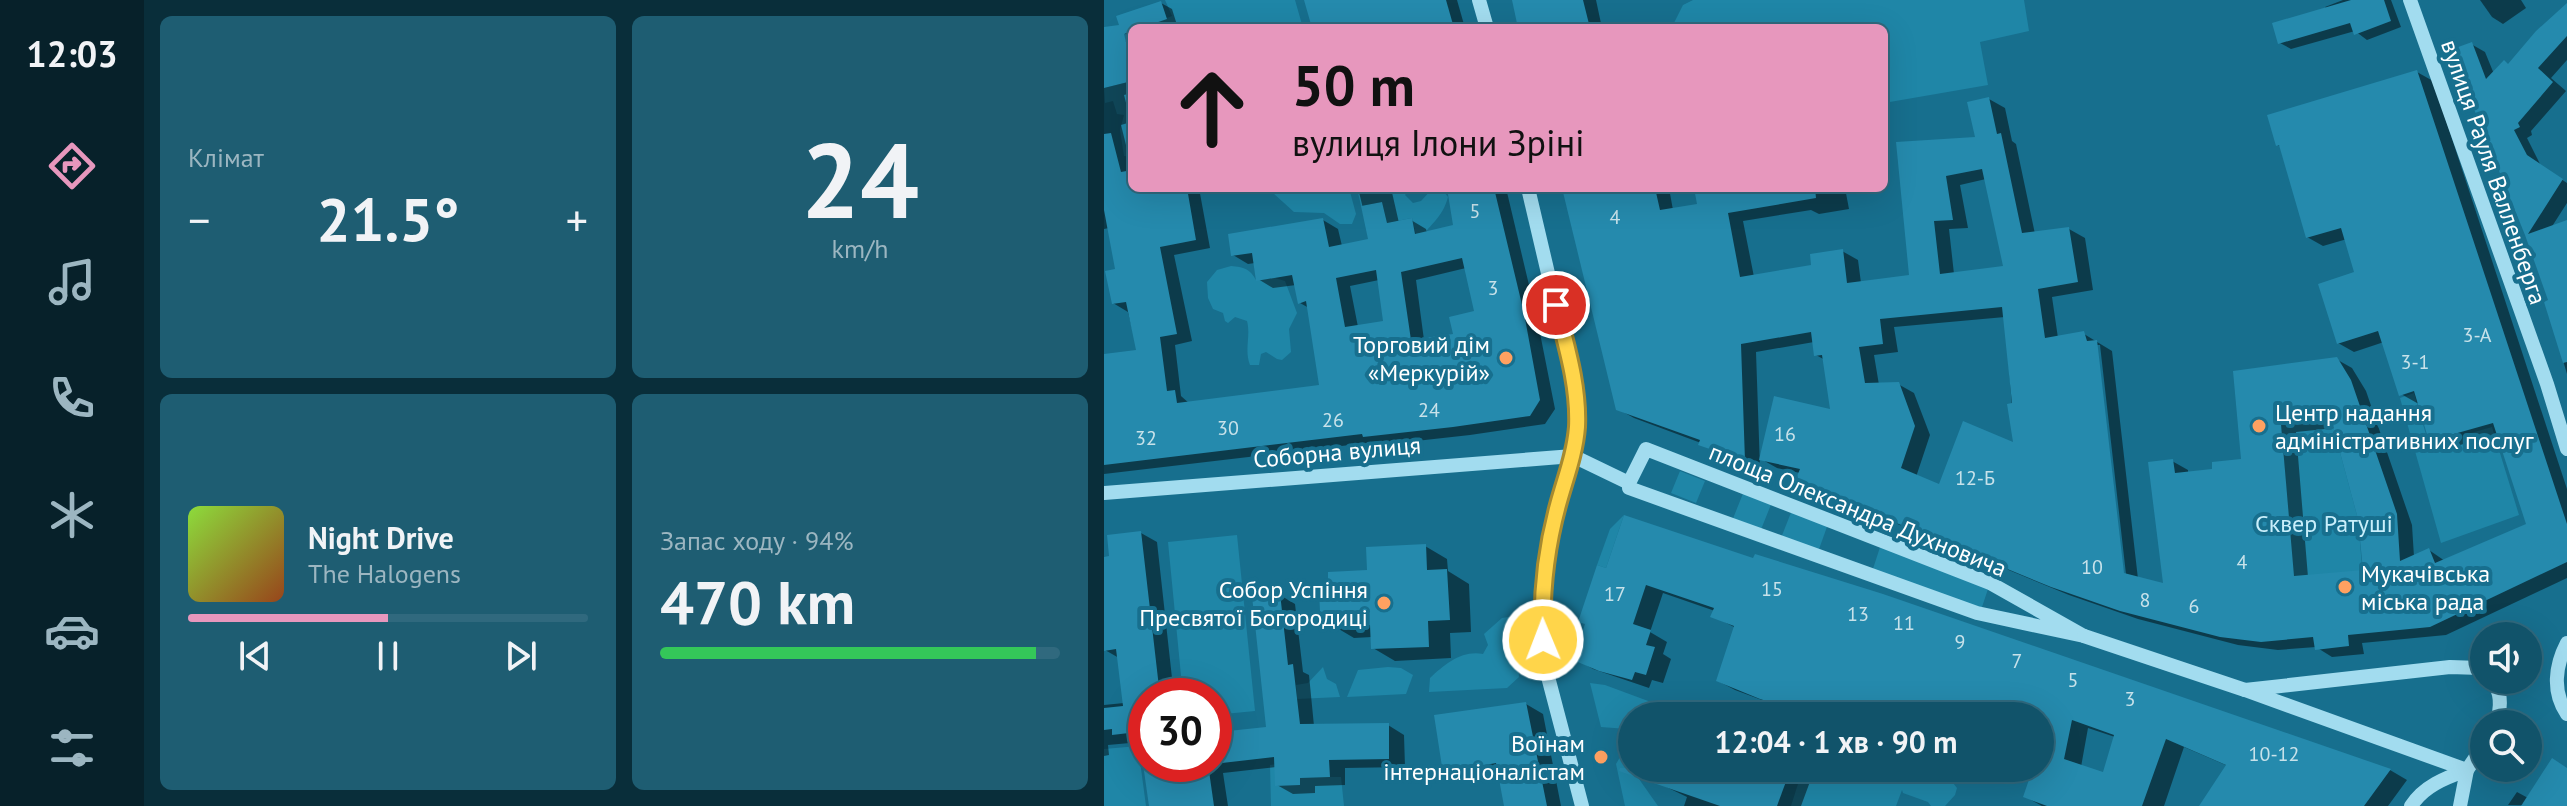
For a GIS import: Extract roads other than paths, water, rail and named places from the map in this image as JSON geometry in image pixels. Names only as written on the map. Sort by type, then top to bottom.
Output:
[{"type":"street","points":[[1479,0],[1486,24]]},
{"type":"street","name":"вулиця Рауля Валленберга","points":[[2410,0],[2547,384],[2567,449]]},
{"type":"street","points":[[1529,192],[1577,397],[1573,456],[1549,547],[1541,604],[1544,650],[1552,695],[1582,806]]},
{"type":"street","name":"площа Олександра Духновича","points":[[2084,636],[1990,583],[1646,449],[1629,483],[1629,488],[1977,613],[2084,636],[2467,770]]},
{"type":"street","name":"площа Олександра Духновича","points":[[1573,456],[1629,483]]},
{"type":"street","name":"Соборна вулиця","points":[[1104,493],[1573,456]]},
{"type":"street","points":[[2567,643],[2558,666],[2556,686],[2559,702],[2567,714]]},
{"type":"street","name":"площа Олександра Духновича","points":[[2245,690],[2450,667],[2470,668]]},
{"type":"street","points":[[2460,806],[2470,766]]},
{"type":"street","points":[[2411,806],[2418,796],[2442,779],[2467,770]]},
{"type":"place","name":"Торговий дім «Меркурій»","points":[[1506,358]]},
{"type":"place","name":"Центр надання адміністративних послуг","points":[[2259,426]]},
{"type":"place","name":"Мукачівська міська рада","points":[[2345,587]]},
{"type":"place","name":"Собор Успіння Пресвятої Богородиці","points":[[1384,603]]},
{"type":"place","name":"Воїнам інтернаціоналістам","points":[[1601,757]]},
{"type":"park label","name":"Сквер Ратуші","points":[[2324,523]]}]
